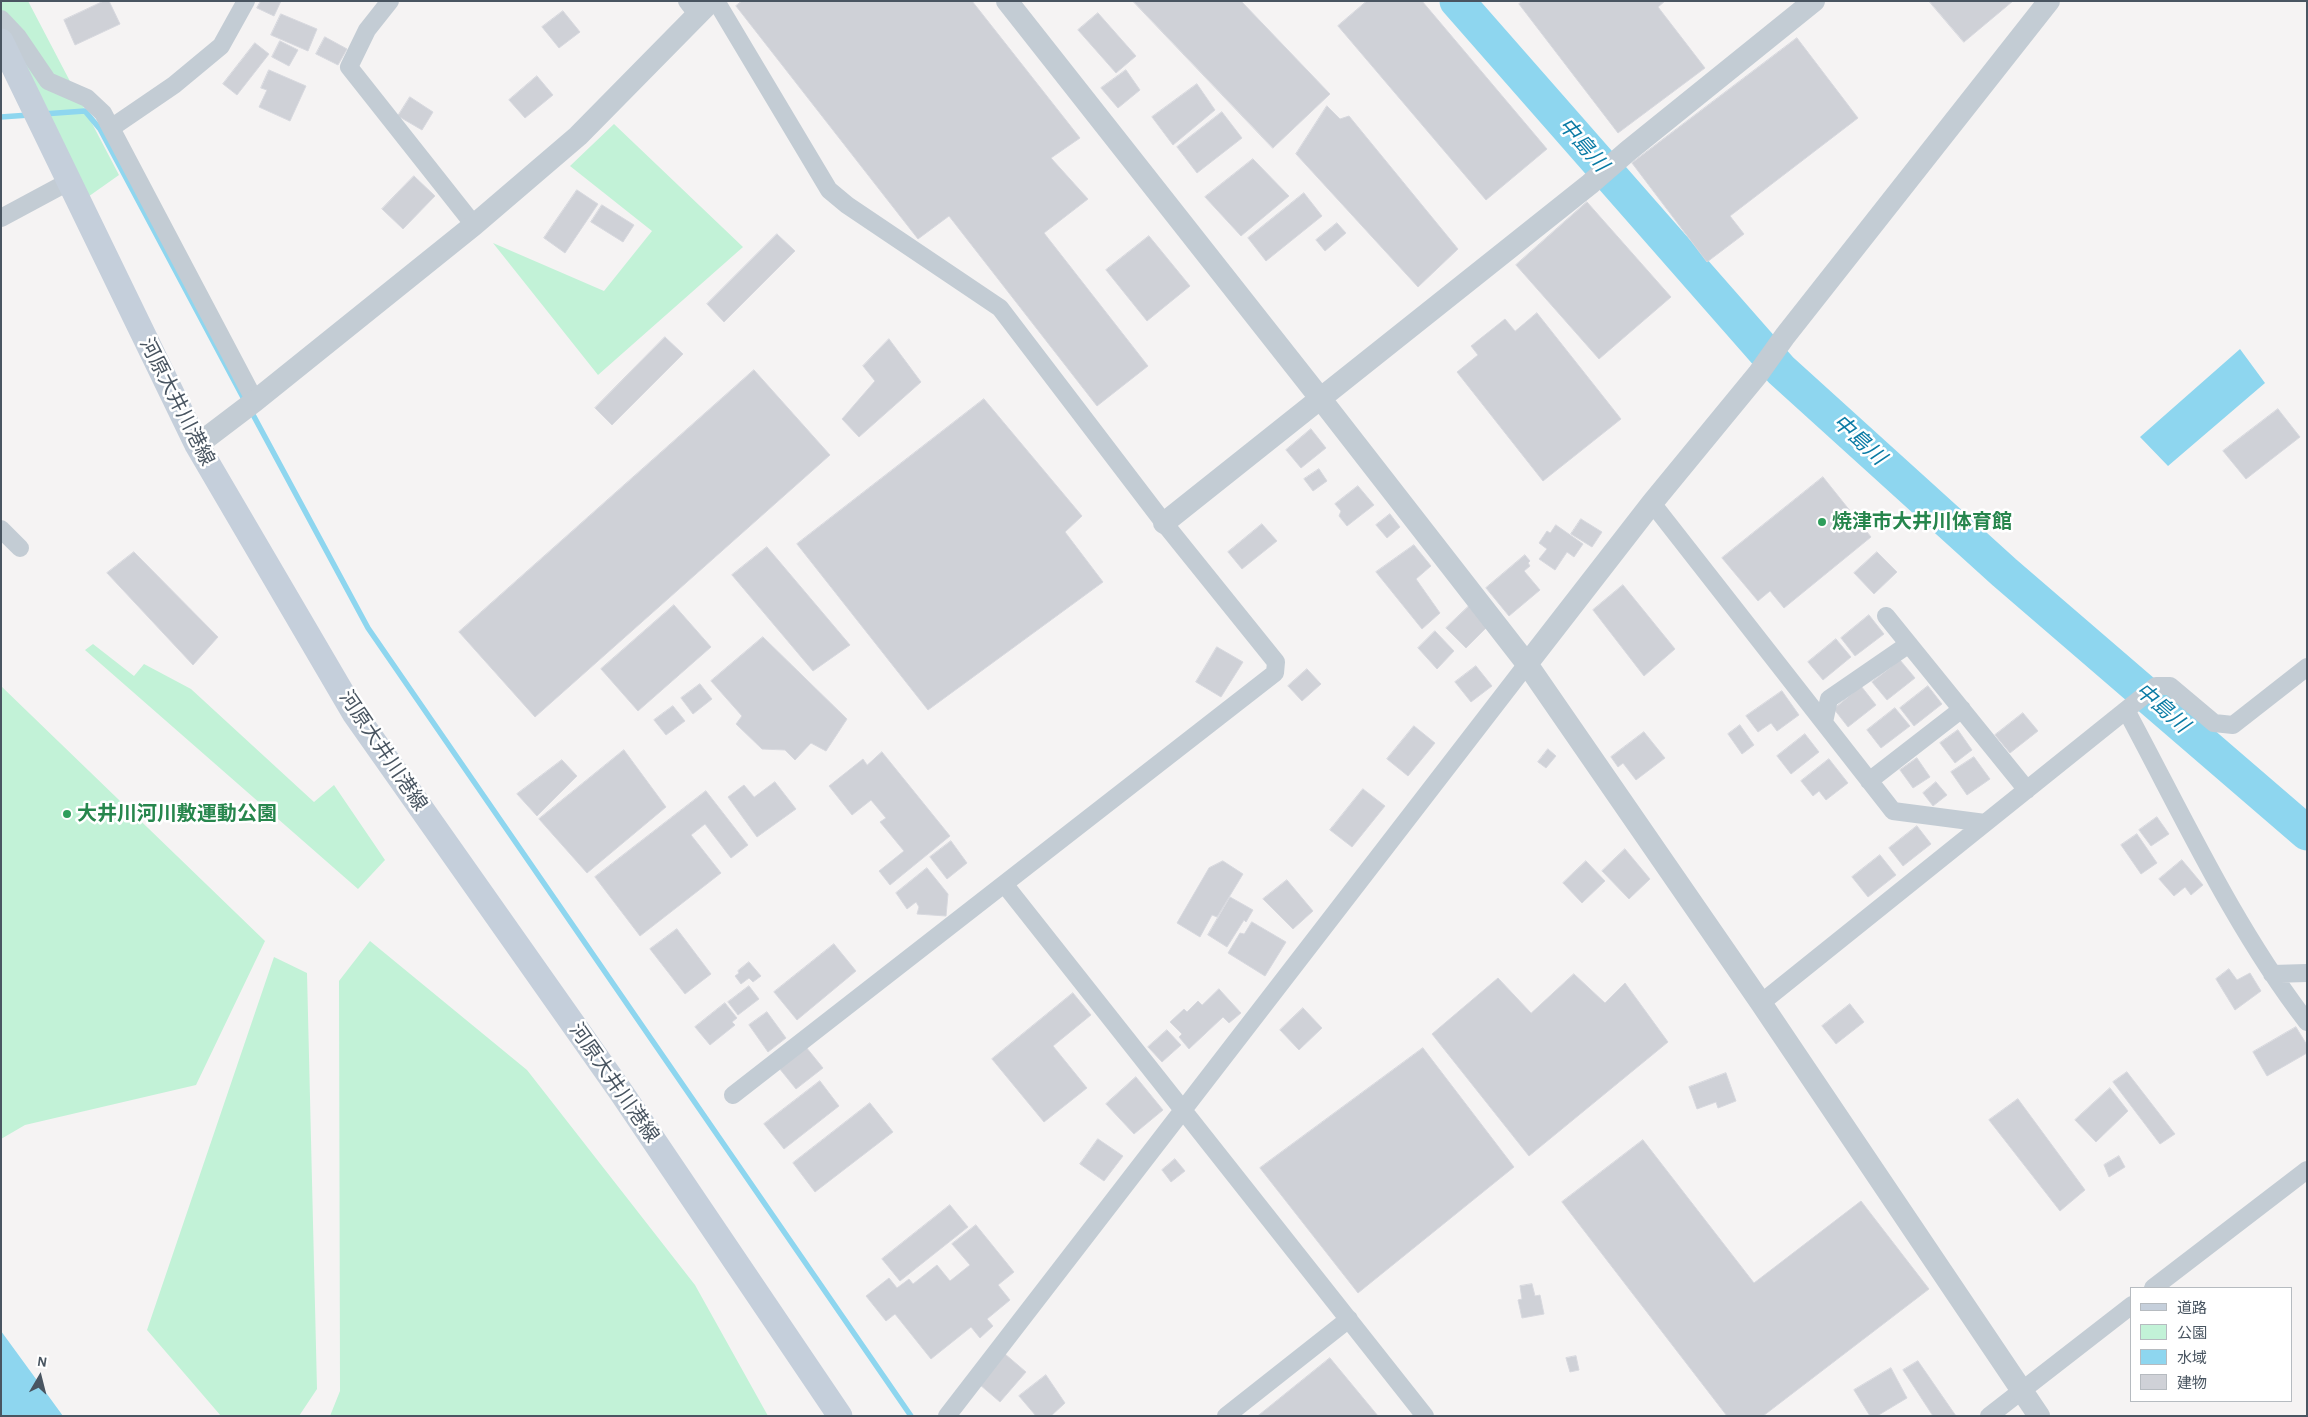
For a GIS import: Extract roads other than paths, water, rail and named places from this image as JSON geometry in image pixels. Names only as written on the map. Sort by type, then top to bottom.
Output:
[{"type":"main road","name":"河原大井川港線","points":[[1,41],[197,445],[354,713],[621,1092],[840,1416]]},
{"type":"street","points":[[111,128],[174,85],[221,46],[246,1]]},
{"type":"street","points":[[390,1],[367,30],[349,67],[474,225]]},
{"type":"street","points":[[716,1],[828,190],[847,205],[1000,308],[1164,523],[1276,662],[1275,673],[733,1095]]},
{"type":"street","points":[[1007,1],[1527,664],[1761,1003],[2039,1416]]},
{"type":"street","points":[[1164,523],[1590,184],[1628,150],[1814,1]]},
{"type":"street","points":[[947,1416],[1652,503],[1758,374],[1785,336],[2049,1]]},
{"type":"street","points":[[197,445],[249,406],[474,225],[578,136],[698,6]]},
{"type":"street","points":[[1,19],[18,37],[48,81],[87,98],[103,113],[249,406]]},
{"type":"street","points":[[1,218],[68,182]]},
{"type":"street","points":[[1652,503],[1893,812],[1985,823]]},
{"type":"street","points":[[1,529],[20,548]]},
{"type":"street","points":[[1886,616],[2027,790]]},
{"type":"street","points":[[1824,722],[1829,699],[1909,644]]},
{"type":"street","points":[[1761,1003],[2156,686],[2170,686],[2214,723],[2233,725],[2307,667]]},
{"type":"street","points":[[1869,781],[1962,709]]},
{"type":"street","points":[[2126,710],[2245,931],[2272,974],[2307,1022]]},
{"type":"street","points":[[1005,884],[1184,1108],[1425,1416]]},
{"type":"street","points":[[2272,974],[2307,974]]},
{"type":"street","points":[[2154,1287],[2307,1170]]},
{"type":"street","points":[[1989,1416],[2130,1307]]},
{"type":"street","points":[[1226,1416],[1349,1319]]},
{"type":"water","points":[[2240,349],[2265,383],[2168,466],[2140,437]]},
{"type":"water","points":[[1,1331],[63,1416],[1,1416]]},
{"type":"waterway","name":"中島川","points":[[1457,1],[1781,370],[2004,572],[2307,833]]},
{"type":"waterway","points":[[43,114],[85,111],[100,129],[246,403]]},
{"type":"waterway","points":[[1,117],[29,115]]},
{"type":"waterway","points":[[251,411],[368,628],[911,1416]]},
{"type":"place","name":"焼津市大井川体育館","points":[[1822,522]]},
{"type":"place","name":"大井川河川敷運動公園","points":[[67,814]]}]
